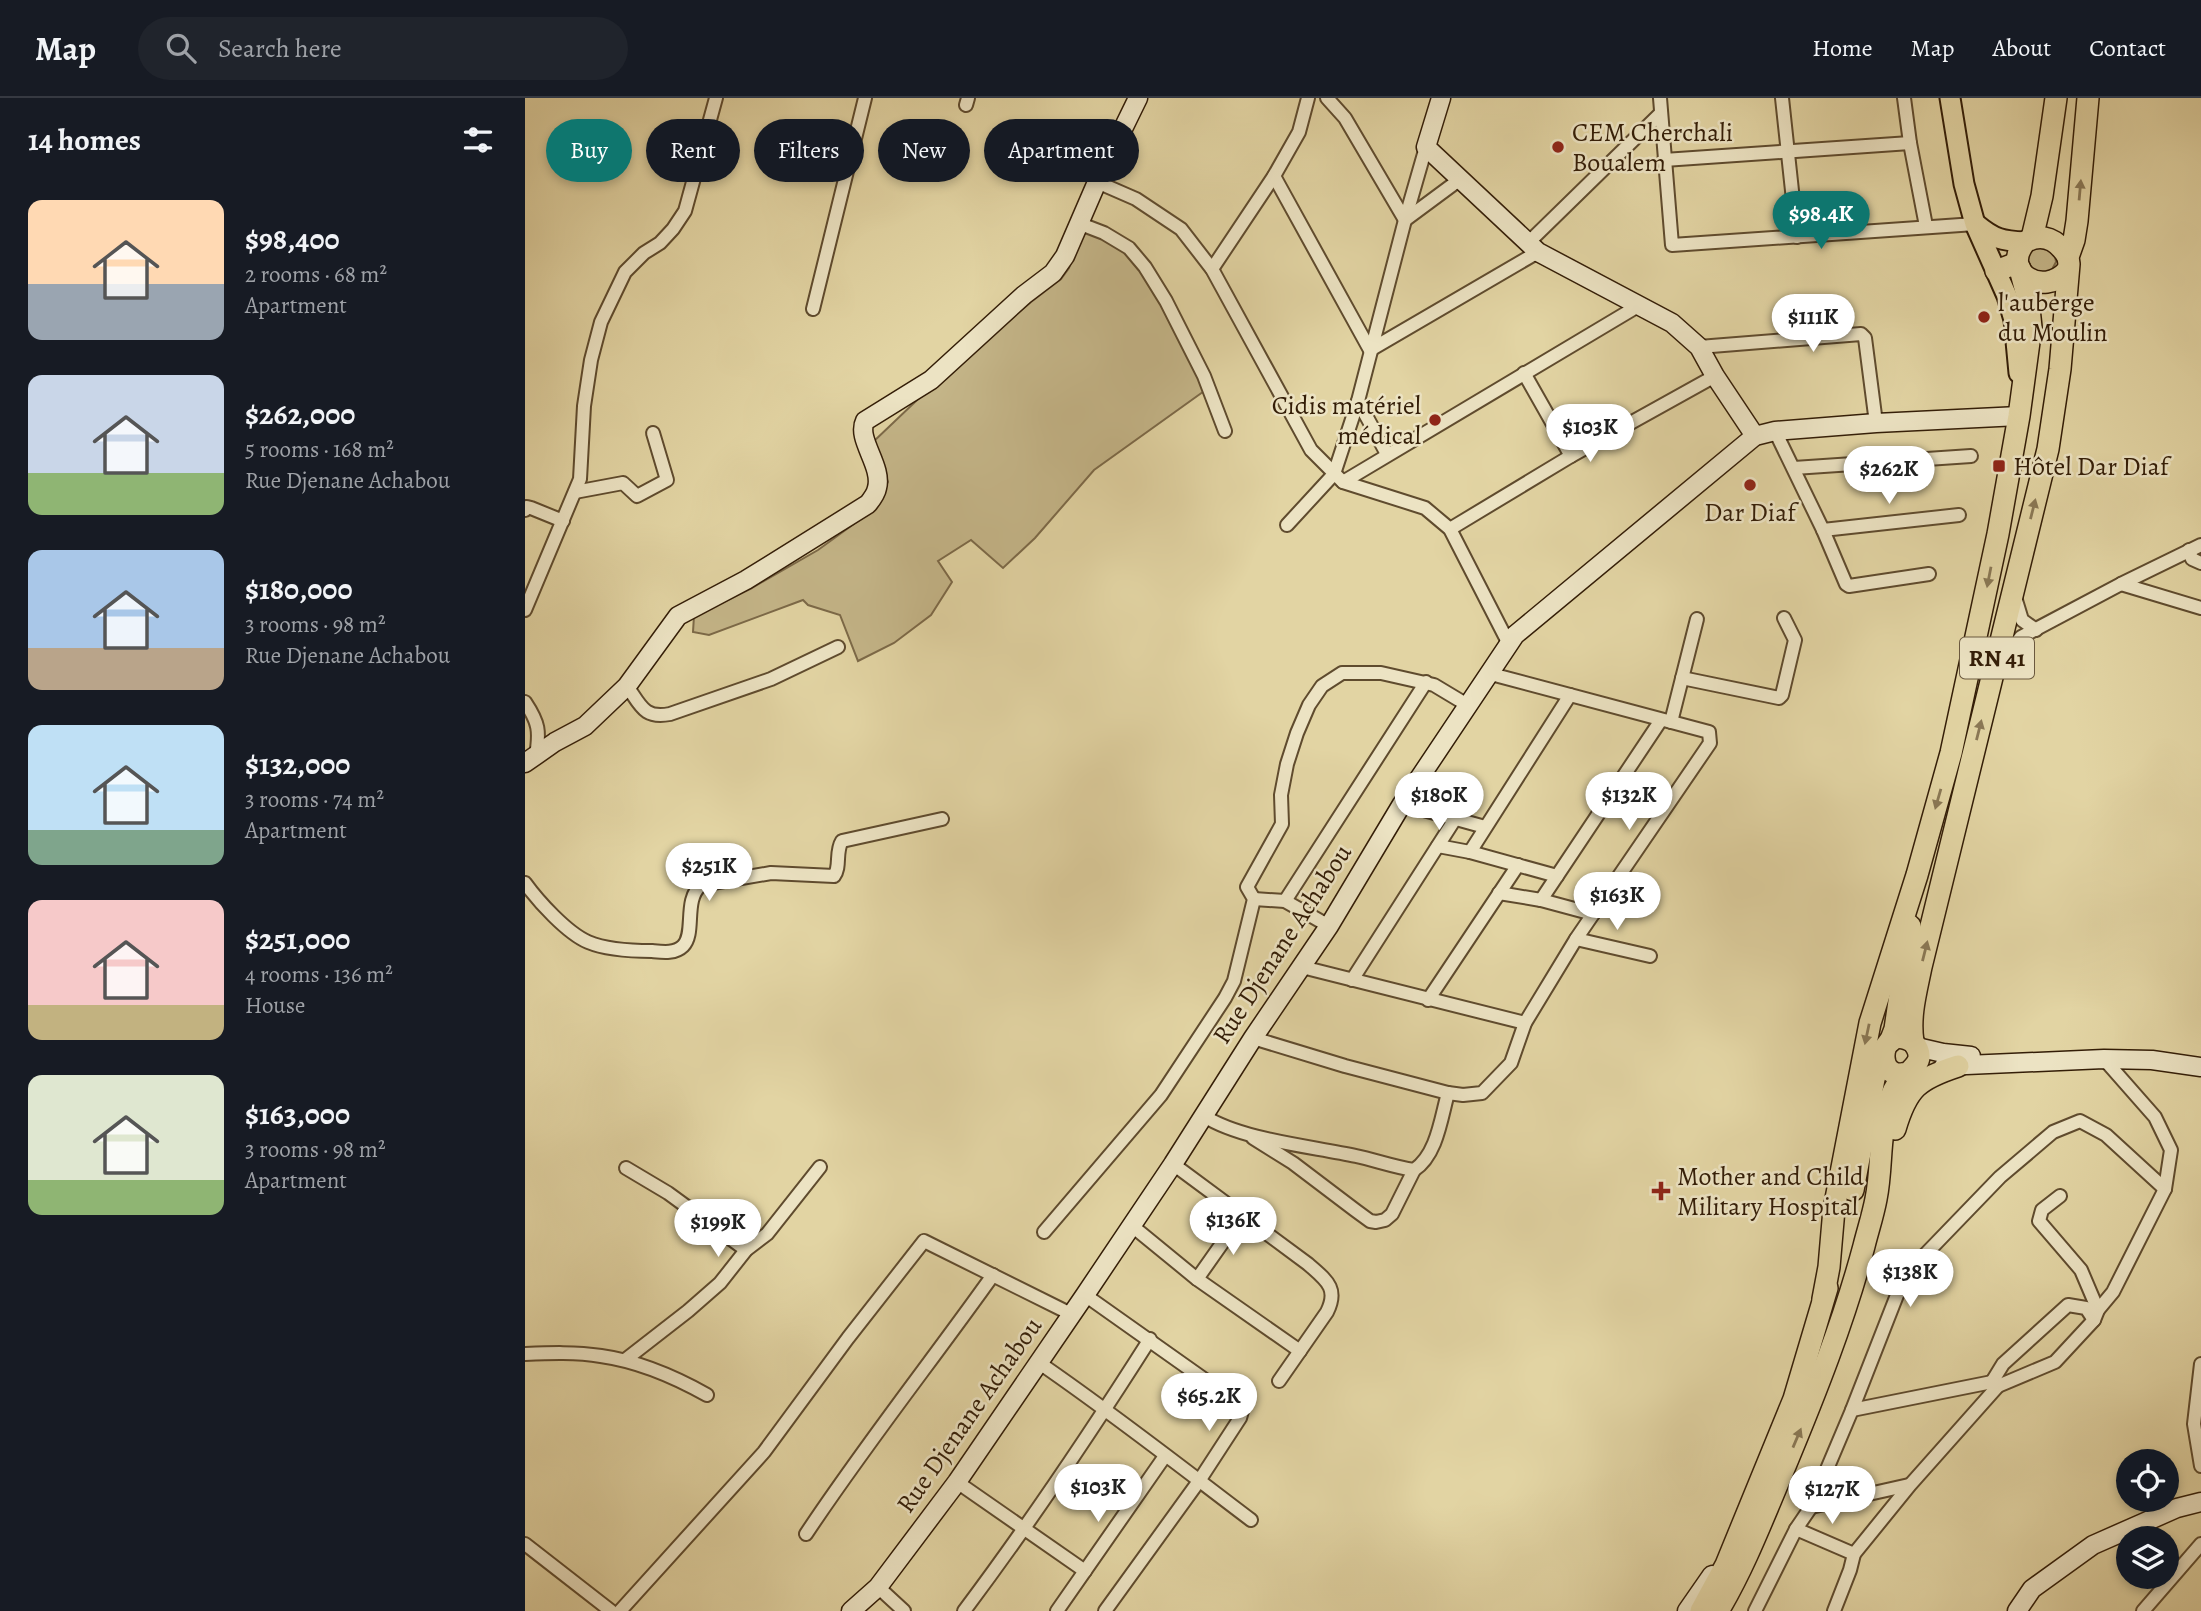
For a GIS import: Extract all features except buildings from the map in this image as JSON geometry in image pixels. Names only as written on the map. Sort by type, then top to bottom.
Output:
[{"type":"highway","points":[[2028,240],[2039,237],[2059,244],[2068,264],[2056,281],[2040,283],[2025,276],[2018,266],[2020,248],[2028,240],[2042,196],[2056,98]]},
{"type":"highway","name":"RN 41","points":[[1701,1611],[1767,1508],[1823,1371],[1856,1276],[1876,1199],[1886,1114],[1891,1094],[1914,1056],[1911,1028],[1913,1003],[2053,419],[2060,369],[2068,264],[2076,231],[2088,98]]},
{"type":"highway","points":[[1996,271],[2018,266]]},
{"type":"highway","name":"RN 41","points":[[1718,1611],[1794,1399],[1836,1261],[1874,1079],[1895,1029],[1917,875],[1951,753],[1982,612],[2020,411],[2031,327],[2018,266]]},
{"type":"highway","points":[[1823,1299],[1834,1209],[1870,1023],[1917,875]]},
{"type":"highway","points":[[1902,1038],[1914,1056],[1900,1074],[1894,1073],[1885,1064],[1887,1047],[1902,1038]]},
{"type":"highway","points":[[1876,1199],[1901,1108],[1910,1092],[1934,1074],[1958,1066]]},
{"type":"main road","points":[[1128,119],[1138,98]]},
{"type":"main road","points":[[1441,98],[1426,147],[1533,248],[1672,323],[1699,347],[1755,436]]},
{"type":"main road","points":[[1951,98],[1963,184],[1975,224],[2014,320],[2020,411]]},
{"type":"main road","points":[[530,760],[555,742],[585,726],[627,686],[678,616],[746,580],[869,504],[877,491],[878,476],[862,430],[865,421],[932,380],[1024,295],[1053,273],[1065,256],[1097,182]]},
{"type":"main road","points":[[1975,224],[1991,237],[2000,240],[2028,240]]},
{"type":"main road","name":"Rue Djenane Achabou","points":[[851,1611],[878,1587],[957,1482],[1085,1294],[1329,926],[1402,804],[1515,635],[1755,436],[1775,431],[2020,411]]},
{"type":"main road","points":[[1914,1056],[1956,1055],[2038,1061]]},
{"type":"main road","points":[[1914,1056],[1958,1066],[2104,1059],[2152,1060],[2197,1068]]},
{"type":"main road","points":[[2179,1507],[2201,1491]]},
{"type":"main road","points":[[2179,1508],[2201,1502]]},
{"type":"main road","points":[[2017,1611],[2032,1589],[2093,1545],[2168,1512]]},
{"type":"main road","points":[[1688,1611],[1705,1583],[1734,1563]]},
{"type":"main road","points":[[1731,1611],[1736,1596],[1734,1563]]},
{"type":"street","points":[[525,610],[580,479],[586,394],[601,322],[625,272],[644,253],[660,243],[685,211],[716,98]]},
{"type":"street","points":[[813,309],[865,98]]},
{"type":"street","points":[[1212,270],[1274,176],[1299,132],[1308,98]]},
{"type":"street","points":[[1327,98],[1345,118],[1405,220]]},
{"type":"street","points":[[1660,98],[1672,245],[1975,224]]},
{"type":"street","points":[[1782,98],[1797,237]]},
{"type":"street","points":[[1904,98],[1926,226]]},
{"type":"street","points":[[1370,351],[1533,248],[1660,114]]},
{"type":"street","points":[[1664,160],[1910,143]]},
{"type":"street","points":[[1338,478],[1426,147]]},
{"type":"street","points":[[1274,176],[1370,351]]},
{"type":"street","points":[[1405,220],[1459,180]]},
{"type":"street","points":[[1097,182],[1136,199],[1181,229],[1212,270],[1311,450],[1338,478],[1425,508],[1450,529],[1509,644]]},
{"type":"street","points":[[1078,223],[1104,233],[1129,248],[1145,267],[1166,301],[1204,376],[1225,430]]},
{"type":"street","points":[[1286,525],[1338,478],[1387,454],[1638,306]]},
{"type":"street","points":[[1699,347],[1861,334],[1864,338],[1876,423]]},
{"type":"street","points":[[1524,373],[1571,456]]},
{"type":"street","points":[[1450,529],[1571,456],[1715,376]]},
{"type":"street","points":[[1358,401],[1387,454]]},
{"type":"street","points":[[1775,431],[1823,530],[1844,582],[1849,586],[1929,574]]},
{"type":"street","points":[[575,492],[623,483],[637,496],[667,480],[653,433]]},
{"type":"street","points":[[1794,468],[1971,456]]},
{"type":"street","points":[[525,510],[527,507],[531,508],[563,521]]},
{"type":"street","points":[[1823,530],[1959,516]]},
{"type":"street","points":[[2195,547],[2192,559],[2201,563]]},
{"type":"street","points":[[1993,673],[2021,637],[2195,547]]},
{"type":"street","points":[[2120,584],[2201,608]]},
{"type":"street","points":[[2013,592],[2022,620],[2036,630]]},
{"type":"street","points":[[1682,678],[1779,698],[1795,640],[1784,618]]},
{"type":"street","points":[[1541,900],[1666,721],[1682,678],[1697,619]]},
{"type":"street","points":[[627,686],[645,711],[657,716],[771,679],[838,647]]},
{"type":"street","points":[[1044,1232],[1161,1095],[1234,981],[1254,899],[1248,887],[1282,824],[1281,795],[1287,764],[1309,705],[1322,686],[1342,673],[1381,673],[1426,682],[1469,706]]},
{"type":"street","points":[[1253,1038],[1448,1093],[1477,1095],[1493,1083],[1511,1063],[1525,1023],[1576,939],[1710,743],[1709,732],[1491,674]]},
{"type":"street","points":[[1285,901],[1426,682]]},
{"type":"street","points":[[1470,852],[1570,695]]},
{"type":"street","points":[[525,702],[535,717],[540,735],[530,760]]},
{"type":"street","points":[[1402,804],[1485,828]]},
{"type":"street","points":[[525,883],[539,903],[585,940],[630,951],[670,952],[681,948],[687,941],[691,902],[695,891],[701,885],[771,873],[834,876],[837,873],[842,841],[942,819]]},
{"type":"street","points":[[1352,980],[1455,819]]},
{"type":"street","points":[[1438,846],[1557,876]]},
{"type":"street","points":[[1428,1000],[1518,865]]},
{"type":"street","points":[[1499,893],[1541,900],[1593,914]]},
{"type":"street","points":[[1254,899],[1285,901],[1329,926]]},
{"type":"street","points":[[1576,939],[1650,957]]},
{"type":"street","points":[[1302,967],[1525,1023]]},
{"type":"street","points":[[1852,1410],[1995,1384],[2055,1363],[2113,1292],[2165,1189],[2171,1150],[2155,1117],[2104,1059]]},
{"type":"street","points":[[1245,1134],[1293,1163],[1370,1221],[1376,1222],[1385,1220],[1392,1213],[1414,1170],[1422,1164],[1433,1145],[1448,1093]]},
{"type":"street","points":[[1204,1116],[1219,1126],[1245,1134],[1414,1170]]},
{"type":"street","points":[[1755,1611],[1796,1529],[1811,1507],[1899,1290],[1916,1264],[2000,1177],[2053,1132],[2080,1121],[2106,1135],[2165,1189]]},
{"type":"street","points":[[1173,1164],[1308,1264],[1331,1290],[1332,1301],[1327,1312],[1279,1381]]},
{"type":"street","points":[[625,1360],[720,1283],[746,1250],[767,1234],[820,1167]]},
{"type":"street","points":[[625,1168],[668,1193],[746,1250]]},
{"type":"street","points":[[2060,1196],[2042,1210],[2039,1221],[2081,1270],[2096,1315]]},
{"type":"street","points":[[1198,1279],[1242,1216]]},
{"type":"street","points":[[1131,1225],[1198,1279],[1300,1351]]},
{"type":"street","points":[[620,1611],[764,1452],[924,1241],[1071,1314]]},
{"type":"street","points":[[806,1534],[877,1430],[993,1275]]},
{"type":"street","points":[[1085,1294],[1227,1395],[1242,1409],[1240,1418],[1199,1481],[1105,1611]]},
{"type":"street","points":[[1834,1611],[1854,1554],[1995,1384],[2003,1364],[2068,1305],[2086,1308],[2096,1315]]},
{"type":"street","points":[[964,1611],[1024,1530],[1150,1339]]},
{"type":"street","points":[[525,1354],[582,1354],[625,1360],[707,1395]]},
{"type":"street","points":[[1038,1362],[1106,1408],[1251,1520]]},
{"type":"street","points":[[2201,1364],[2194,1424],[2201,1466]]},
{"type":"street","points":[[2194,1424],[2201,1444]]},
{"type":"street","points":[[1057,1611],[1165,1456]]},
{"type":"street","points":[[957,1482],[1085,1571]]},
{"type":"street","points":[[1811,1507],[1910,1485]]},
{"type":"street","points":[[1796,1529],[1854,1554]]},
{"type":"street","points":[[525,1544],[611,1611]]},
{"type":"street","points":[[2143,1611],[2201,1544]]},
{"type":"street","points":[[878,1587],[904,1611]]},
{"type":"shaded area","points":[[1083,229],[1116,241],[1138,263],[1207,389],[1094,470],[1035,538],[1003,568],[971,540],[938,561],[952,582],[931,615],[894,643],[858,661],[840,615],[808,605],[803,600],[709,635],[693,632],[694,616],[750,589],[818,550],[862,518],[878,500],[888,482],[873,442],[936,382],[1061,279],[1069,268]]},
{"type":"shaded area","points":[[2041,245],[2055,255],[2056,262],[2050,273],[2033,275],[2025,254]]},
{"type":"place","name":"CEM Cherchali Boualem","points":[[1558,147]]},
{"type":"place","name":"l'auberge du Moulin","points":[[1984,317]]},
{"type":"place","name":"Cidis matériel médical","points":[[1435,420]]},
{"type":"place","name":"Hôtel Dar Diaf","points":[[1999,466]]},
{"type":"place","name":"Dar Diaf","points":[[1750,485]]},
{"type":"place","name":"Mother and Child Military Hospital","points":[[1661,1191]]}]
